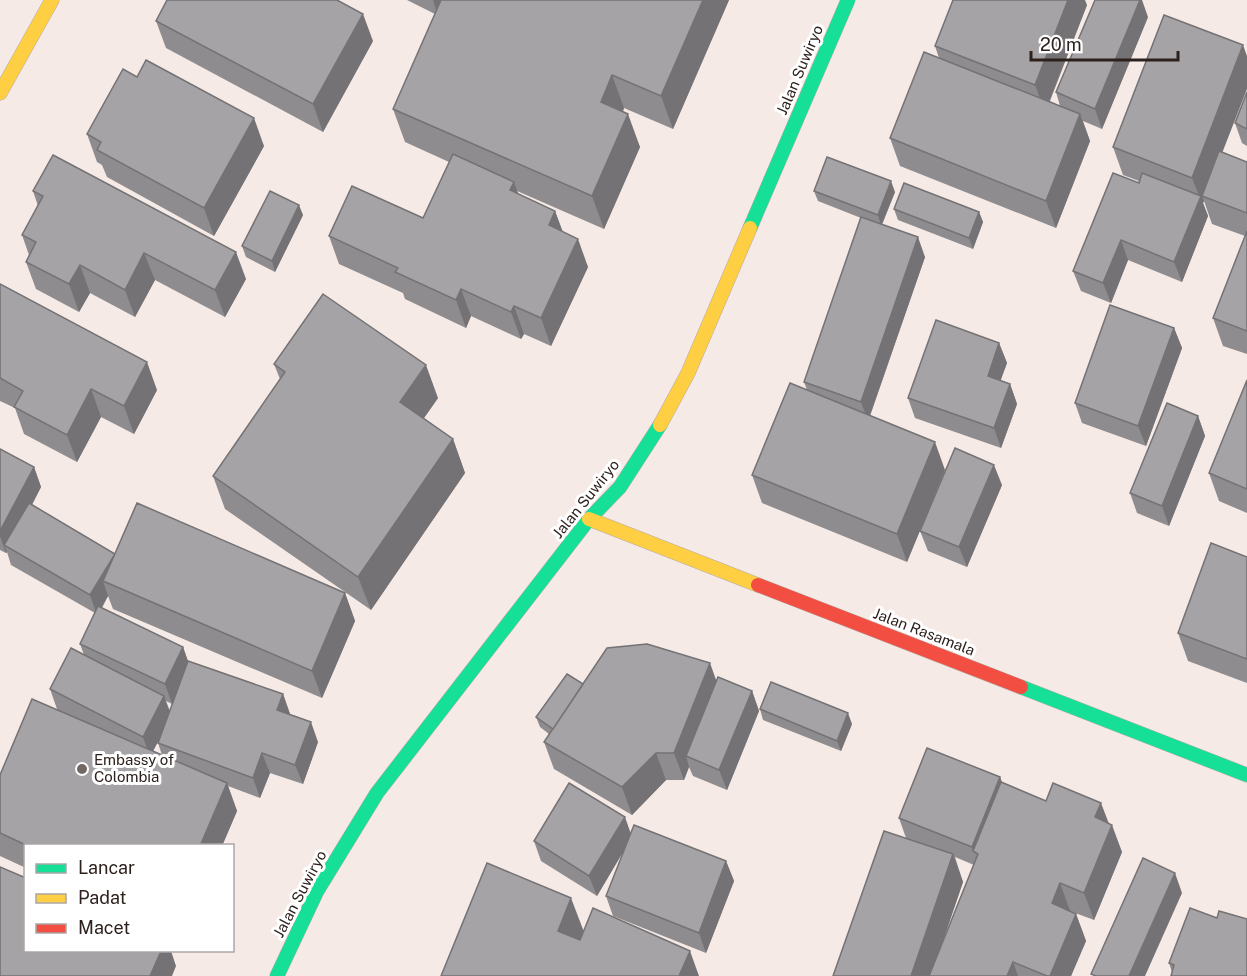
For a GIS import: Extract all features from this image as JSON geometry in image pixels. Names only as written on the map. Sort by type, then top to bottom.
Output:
[{"type":"street","points":[[0,93],[52,0]]},
{"type":"street","name":"Jalan Suwiryo","points":[[277,976],[317,891],[377,793],[589,519],[620,487],[650,442],[688,373],[848,0]]},
{"type":"street","name":"Jalan Rasamala","points":[[589,519],[1247,775]]},
{"type":"building","points":[[167,0],[337,0],[363,14],[313,104],[156,21]]},
{"type":"building","points":[[441,0],[703,0],[661,96],[612,75],[601,102],[628,114],[592,196],[393,109]]},
{"type":"building","points":[[953,0],[1068,0],[1035,85],[935,46]]},
{"type":"building","points":[[1095,0],[1140,0],[1095,109],[1056,92]]},
{"type":"building","points":[[1164,15],[1243,45],[1192,178],[1113,147]]},
{"type":"building","points":[[924,52],[1080,114],[1046,201],[890,138]]},
{"type":"building","points":[[146,60],[254,118],[204,208],[97,150],[101,142],[87,134],[123,69],[137,77]]},
{"type":"building","points":[[1247,92],[1247,129],[1235,123]]},
{"type":"building","points":[[1219,151],[1247,162],[1247,213],[1202,196]]},
{"type":"building","points":[[453,154],[514,182],[510,190],[555,211],[549,225],[578,239],[541,318],[514,306],[511,312],[461,289],[456,300],[395,272],[398,268],[329,236],[352,186],[423,218]]},
{"type":"building","points":[[53,155],[236,252],[215,290],[144,253],[125,290],[80,265],[69,284],[26,262],[36,242],[22,235],[43,196],[33,191]]},
{"type":"building","points":[[827,157],[891,181],[878,215],[814,191]]},
{"type":"building","points":[[1113,173],[1139,183],[1142,173],[1201,196],[1174,262],[1121,240],[1103,283],[1073,271]]},
{"type":"building","points":[[904,183],[979,212],[969,238],[894,209]]},
{"type":"building","points":[[270,191],[299,205],[272,261],[242,246]]},
{"type":"building","points":[[861,217],[918,237],[861,402],[804,382]]},
{"type":"building","points":[[1247,231],[1247,331],[1213,318]]},
{"type":"building","points":[[0,284],[147,362],[124,406],[91,389],[67,435],[14,407],[23,391],[0,378]]},
{"type":"building","points":[[323,294],[426,365],[400,402],[453,439],[358,577],[213,476],[285,372],[274,364]]},
{"type":"building","points":[[1110,305],[1174,328],[1138,426],[1075,403]]},
{"type":"building","points":[[936,320],[999,343],[988,376],[1010,384],[994,428],[908,398]]},
{"type":"building","points":[[1247,380],[1247,489],[1209,473]]},
{"type":"building","points":[[790,383],[935,442],[897,534],[752,475]]},
{"type":"building","points":[[1167,403],[1198,416],[1162,506],[1130,493]]},
{"type":"building","points":[[955,448],[994,465],[959,547],[920,531]]},
{"type":"building","points":[[0,449],[34,467],[0,531]]},
{"type":"building","points":[[29,503],[115,554],[90,595],[4,545]]},
{"type":"building","points":[[137,503],[345,593],[312,671],[103,581]]},
{"type":"building","points":[[1211,543],[1247,557],[1247,659],[1178,633]]},
{"type":"building","points":[[98,606],[183,647],[165,684],[80,644]]},
{"type":"building","points":[[647,644],[710,663],[674,753],[656,753],[622,787],[544,742],[607,648]]},
{"type":"building","points":[[71,648],[164,696],[143,737],[50,689]]},
{"type":"building","points":[[188,661],[283,694],[277,710],[311,722],[295,765],[262,753],[253,778],[158,743]]},
{"type":"building","points":[[567,674],[583,684],[553,729],[536,717]]},
{"type":"building","points":[[718,677],[752,691],[719,770],[686,756]]},
{"type":"building","points":[[771,682],[848,713],[837,741],[760,709]]},
{"type":"building","name":"Embassy of Colombia","points":[[32,699],[227,783],[201,844],[24,844],[0,833],[0,775]]},
{"type":"building","points":[[927,748],[1000,777],[972,847],[899,818]]},
{"type":"building","points":[[1001,782],[1046,801],[1053,783],[1101,803],[1095,817],[1112,825],[1084,893],[1060,883],[1052,903],[1076,914],[1050,976],[1013,962],[1007,976],[929,976],[978,854],[973,851]]},
{"type":"building","points":[[569,783],[625,817],[589,876],[534,841]]},
{"type":"building","points":[[634,825],[726,861],[699,933],[606,896]]},
{"type":"building","points":[[884,831],[953,854],[911,976],[833,976]]},
{"type":"building","points":[[1143,858],[1175,873],[1129,976],[1091,974]]},
{"type":"building","points":[[487,863],[571,898],[558,931],[580,940],[593,908],[690,951],[679,976],[441,976]]},
{"type":"building","points":[[0,867],[24,877],[24,952],[161,952],[150,976],[0,976]]},
{"type":"building","points":[[1190,908],[1217,918],[1219,911],[1247,919],[1247,976],[1171,976],[1174,965],[1169,963]]},
{"type":"traffic: fast","points":[[750,228],[848,0]]},
{"type":"traffic: fast","points":[[277,976],[317,891],[377,793],[589,519],[620,487],[660,425]]},
{"type":"traffic: fast","points":[[1021,687],[1247,775]]},
{"type":"traffic: slow","points":[[0,93],[52,0]]},
{"type":"traffic: slow","points":[[660,425],[688,373],[750,228]]},
{"type":"traffic: slow","points":[[589,519],[758,585]]},
{"type":"traffic: jam","points":[[758,585],[1021,687]]},
{"type":"place","name":"Embassy of Colombia","points":[[82,769]]}]
